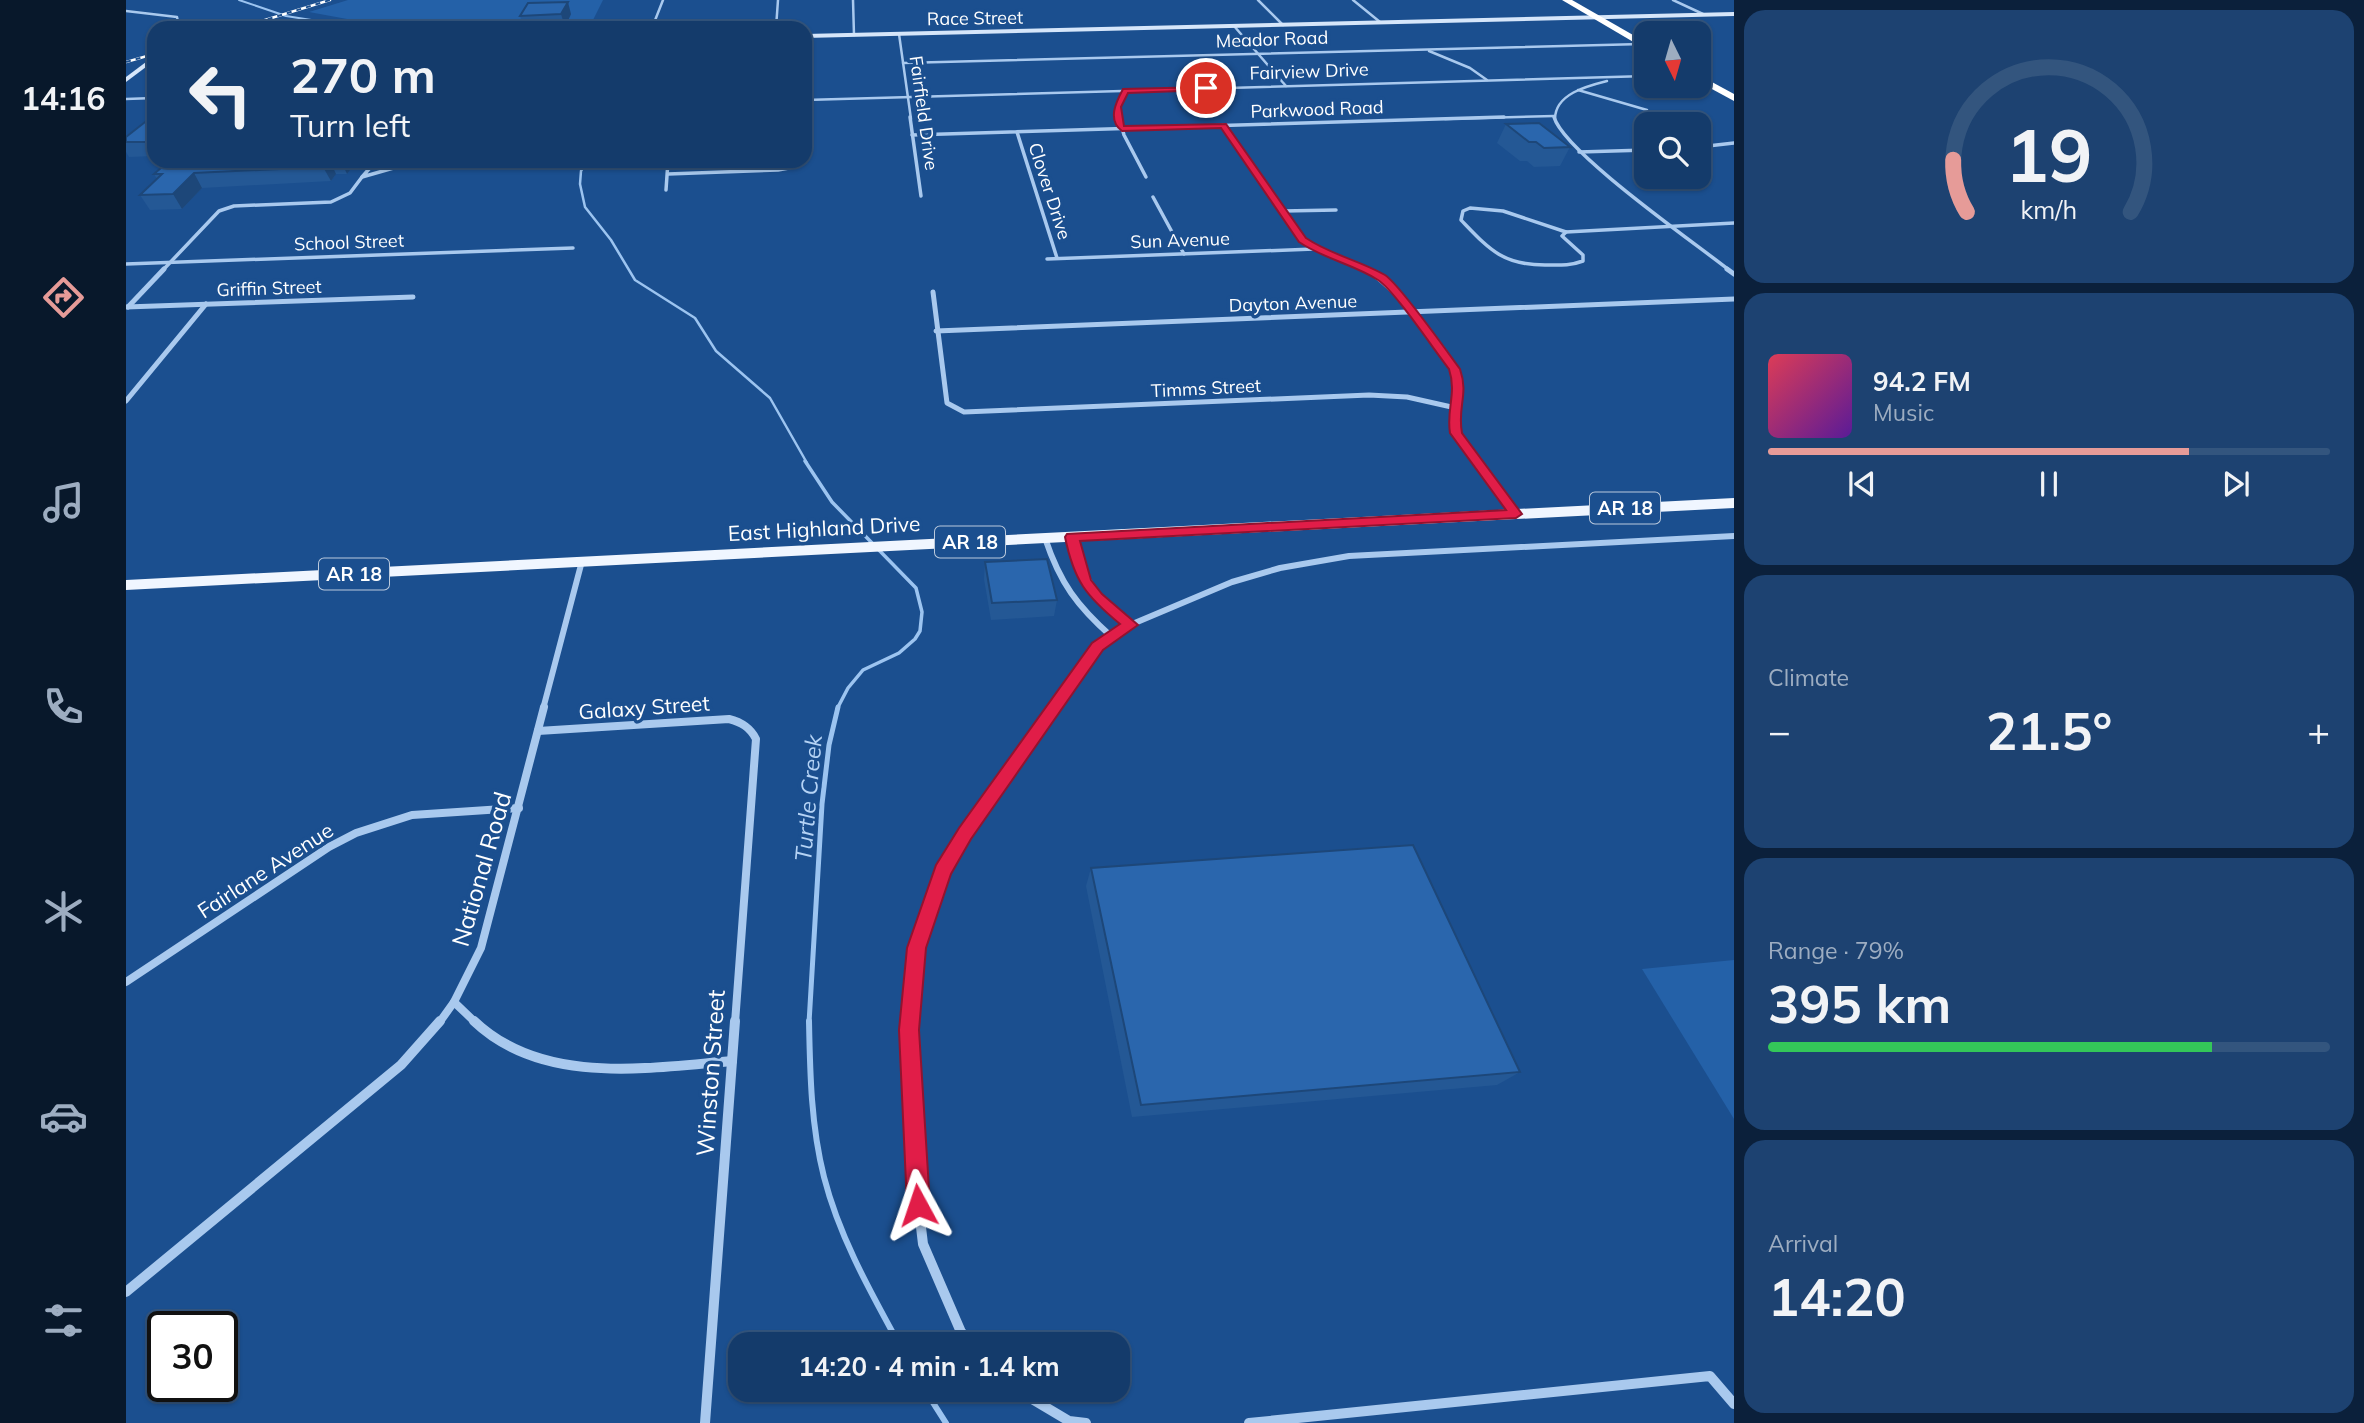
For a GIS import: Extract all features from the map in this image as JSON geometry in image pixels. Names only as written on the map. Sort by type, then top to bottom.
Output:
[{"type":"highway","points":[[1566,0],[1634,40]]},
{"type":"highway","points":[[1581,8],[1624,16]]},
{"type":"highway","points":[[1571,18],[1578,14],[1581,8]]},
{"type":"highway","points":[[1571,18],[1610,26],[1624,16]]},
{"type":"highway","points":[[1712,85],[1734,98]]},
{"type":"main road","name":"East Highland Drive","points":[[126,585],[1734,503]]},
{"type":"street","points":[[655,21],[663,0]]},
{"type":"street","points":[[776,21],[778,0]]},
{"type":"street","points":[[853,0],[854,35]]},
{"type":"street","points":[[1258,0],[1283,25]]},
{"type":"street","points":[[1353,0],[1380,22]]},
{"type":"street","points":[[1673,0],[1703,15]]},
{"type":"street","points":[[126,11],[177,17],[178,21]]},
{"type":"street","name":"Race Street","points":[[812,36],[1734,14]]},
{"type":"street","points":[[1234,26],[1286,86]]},
{"type":"street","name":"Fairfield Drive","points":[[899,34],[921,196]]},
{"type":"street","name":"Meador Road","points":[[903,63],[1634,46]]},
{"type":"street","points":[[1425,49],[1470,68],[1488,80]]},
{"type":"street","points":[[126,69],[147,62]]},
{"type":"street","points":[[126,80],[147,64]]},
{"type":"street","points":[[1632,77],[1578,90],[1561,100],[1554,116],[1557,127],[1579,152],[1734,274]]},
{"type":"street","name":"Fairview Drive","points":[[812,100],[1632,77]]},
{"type":"street","points":[[1126,90],[1117,107],[1122,129],[1146,177]]},
{"type":"street","points":[[1578,90],[1647,110]]},
{"type":"street","points":[[126,99],[147,98]]},
{"type":"street","name":"Parkwood Road","points":[[912,135],[1554,116]]},
{"type":"street","points":[[1223,125],[1303,240],[1314,249],[1377,274],[1458,375],[1460,385],[1453,425],[1456,433],[1516,514]]},
{"type":"street","name":"Clover Drive","points":[[1017,132],[1057,258]]},
{"type":"street","points":[[1711,146],[1734,144]]},
{"type":"street","points":[[1579,152],[1634,150]]},
{"type":"street","points":[[127,307],[216,212],[227,208],[335,201],[350,193],[370,168]]},
{"type":"street","points":[[362,177],[394,168]]},
{"type":"street","points":[[666,190],[668,168]]},
{"type":"street","points":[[668,174],[789,168]]},
{"type":"street","points":[[1153,197],[1184,254]]},
{"type":"street","points":[[1566,232],[1562,236],[1583,254],[1583,261],[1573,265],[1517,265],[1498,258],[1460,216],[1462,211],[1470,208],[1486,208],[1566,232],[1734,223]]},
{"type":"street","points":[[1283,211],[1336,210]]},
{"type":"street","name":"School Street","points":[[126,264],[573,248]]},
{"type":"street","name":"Sun Avenue","points":[[1047,259],[1314,249]]},
{"type":"street","points":[[933,292],[936,331]]},
{"type":"street","name":"Griffin Street","points":[[127,307],[413,297]]},
{"type":"street","name":"Dayton Avenue","points":[[936,331],[1734,299]]},
{"type":"street","points":[[126,401],[206,304]]},
{"type":"street","name":"Timms Street","points":[[936,331],[947,403],[956,411],[985,412],[1369,395],[1406,397],[1456,408]]},
{"type":"street","points":[[961,1332],[923,1244],[916,1185],[909,1030],[917,948],[943,871],[965,834],[1097,646],[1130,625],[1232,582],[1280,568],[1349,556],[1734,536]]},
{"type":"street","points":[[1072,537],[1085,582],[1097,598],[1130,625]]},
{"type":"street","points":[[1045,538],[1058,580],[1076,606],[1112,637]]},
{"type":"street","name":"National Road","points":[[126,1292],[401,1065],[435,1028],[454,1002],[481,948],[582,562]]},
{"type":"street","name":"Galaxy Street","points":[[538,731],[729,719],[750,728]]},
{"type":"street","name":"Winston Street","points":[[705,1423],[756,739],[750,728]]},
{"type":"street","name":"Fairlane Avenue","points":[[126,982],[329,847],[356,833],[412,815],[519,808]]},
{"type":"street","points":[[454,1002],[469,1019],[501,1043],[548,1062],[610,1070],[732,1061]]},
{"type":"street","points":[[1249,1423],[1710,1377],[1734,1404]]},
{"type":"street","points":[[1037,1402],[1069,1421],[1086,1423]]},
{"type":"shaded area","points":[[348,0],[603,0],[592,21],[358,21],[309,12]]},
{"type":"shaded area","points":[[1734,960],[1734,1119],[1642,969]]},
{"type":"building","points":[[568,2],[561,14],[520,16],[528,3]]},
{"type":"building","points":[[147,120],[147,142],[126,142],[126,137]]},
{"type":"building","points":[[1539,123],[1570,147],[1544,148],[1536,142],[1529,142],[1506,124]]},
{"type":"building","points":[[161,168],[302,168],[194,173],[173,194],[140,195],[162,174],[154,174]]},
{"type":"building","points":[[1047,559],[1057,600],[992,603],[985,562]]},
{"type":"building","points":[[1413,845],[1520,1072],[1141,1105],[1091,868]]},
{"type":"waterway","name":"Turtle Creek","points":[[239,0],[286,16],[318,21]]},
{"type":"waterway","name":"Turtle Creek","points":[[583,168],[580,184],[585,207],[611,240],[635,280],[695,318],[716,351],[770,398],[807,463]]},
{"type":"waterway","name":"Turtle Creek","points":[[805,461],[832,502],[916,588],[922,612],[920,631],[915,639],[899,653],[863,670],[848,688],[838,707]]},
{"type":"waterway","name":"Turtle Creek","points":[[809,1022],[822,804],[829,745],[838,707]]},
{"type":"waterway","name":"Turtle Creek","points":[[809,1022],[814,1119],[824,1177],[847,1242],[893,1332]]},
{"type":"waterway","name":"Turtle Creek","points":[[933,1402],[946,1423]]},
{"type":"railway","points":[[262,21],[330,0]]},
{"type":"railway","points":[[126,62],[147,56]]},
{"type":"route","points":[[918,1205],[909,1030],[917,948],[943,871],[965,834],[1097,646],[1130,625],[1097,598],[1085,582],[1072,537],[1516,514],[1456,433],[1453,419],[1460,385],[1455,369],[1384,279],[1362,267],[1321,252],[1303,240],[1223,125],[1122,129],[1120,126],[1117,107],[1126,90],[1206,88]]}]
